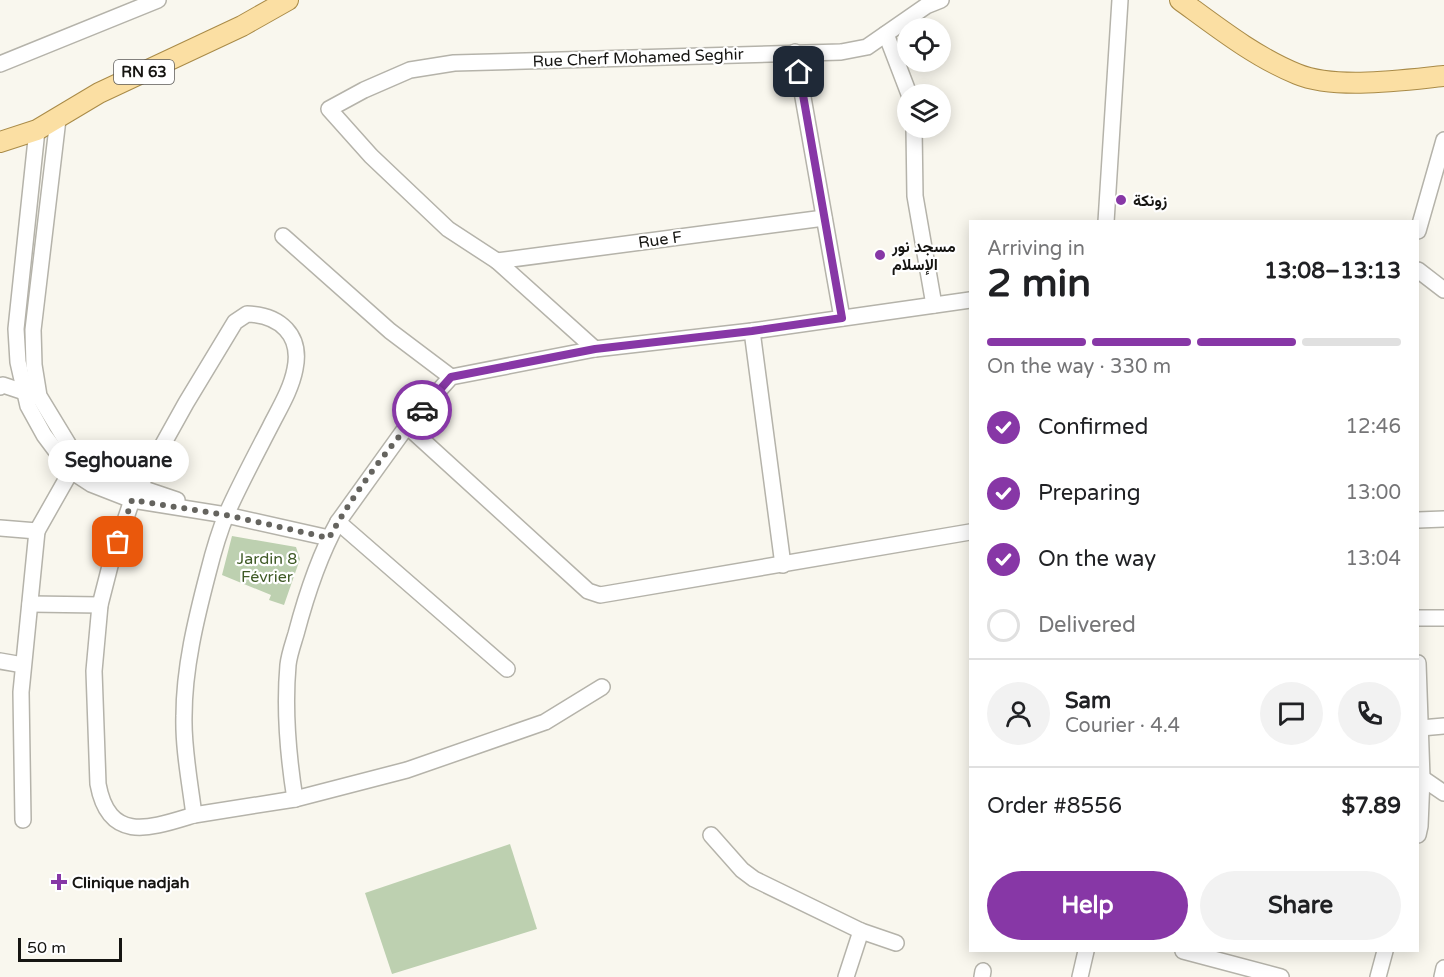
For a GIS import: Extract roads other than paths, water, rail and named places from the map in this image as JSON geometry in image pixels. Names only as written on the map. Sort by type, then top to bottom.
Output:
[{"type":"main road","name":"RN 63","points":[[0,142],[37,130],[99,93],[242,26],[288,0]]},
{"type":"main road","points":[[1180,0],[1269,60],[1299,75],[1326,80],[1382,83],[1444,76]]},
{"type":"street","points":[[0,64],[158,0]]},
{"type":"street","name":"Rue Cherf Mohamed Seghir","points":[[497,261],[448,229],[371,156],[329,109],[364,90],[410,70],[454,63],[841,52],[867,47],[926,6],[941,0]]},
{"type":"street","points":[[1106,220],[1120,0]]},
{"type":"street","points":[[886,34],[905,84]]},
{"type":"street","points":[[795,52],[842,318]]},
{"type":"street","points":[[58,119],[33,330],[34,365],[39,396],[59,431],[80,459],[136,494]]},
{"type":"street","points":[[37,130],[16,329],[18,362],[24,392],[28,406],[44,435],[71,471],[91,484],[329,538]]},
{"type":"street","points":[[914,138],[915,196],[934,305]]},
{"type":"street","points":[[1419,228],[1444,140]]},
{"type":"street","name":"Rue F","points":[[497,261],[824,218]]},
{"type":"street","points":[[283,236],[390,331],[451,377]]},
{"type":"street","points":[[497,261],[595,349]]},
{"type":"street","points":[[1419,271],[1444,290]]},
{"type":"street","points":[[295,799],[286,704],[288,663],[302,613],[329,538],[407,426],[451,377],[595,349],[752,331],[969,300]]},
{"type":"street","points":[[194,815],[184,716],[190,649],[216,545],[226,515],[286,397],[296,368],[295,349],[290,332],[276,320],[247,314],[235,322],[186,403],[136,494],[111,562],[100,605],[94,671],[98,784],[101,802],[113,818],[123,825],[141,829],[152,828],[194,815],[295,799],[407,771],[545,722],[602,687]]},
{"type":"street","points":[[752,331],[783,565]]},
{"type":"street","points":[[0,387],[3,385],[39,396]]},
{"type":"street","points":[[407,426],[594,595],[969,532]]},
{"type":"street","points":[[22,820],[23,665],[38,531],[71,471]]},
{"type":"street","points":[[1419,520],[1444,519]]},
{"type":"street","points":[[338,522],[507,669]]},
{"type":"street","points":[[0,528],[38,531]]},
{"type":"street","points":[[30,604],[100,605]]},
{"type":"street","points":[[1419,618],[1444,618]]},
{"type":"street","points":[[0,661],[23,665]]},
{"type":"street","points":[[1419,685],[1421,728],[1419,743],[1422,778],[1419,825]]},
{"type":"street","points":[[1421,728],[1444,726]]},
{"type":"street","points":[[1422,778],[1444,793]]},
{"type":"street","points":[[711,834],[742,870],[754,879],[861,931],[897,943]]},
{"type":"street","points":[[846,977],[861,931]]},
{"type":"street","points":[[1080,977],[1086,952]]},
{"type":"street","points":[[1186,952],[1249,973],[1281,977]]},
{"type":"street","points":[[1378,977],[1384,952]]},
{"type":"street","points":[[1442,977],[1444,968]]},
{"type":"place","name":"زونكة","points":[[1121,200]]},
{"type":"place","name":"مسجد نور الإسلام","points":[[880,255]]},
{"type":"place","name":"Seghouane","points":[[118,542]]},
{"type":"place","name":"Clinique nadjah","points":[[59,882]]},
{"type":"park label","name":"Jardin 8 Février","points":[[267,567]]}]
